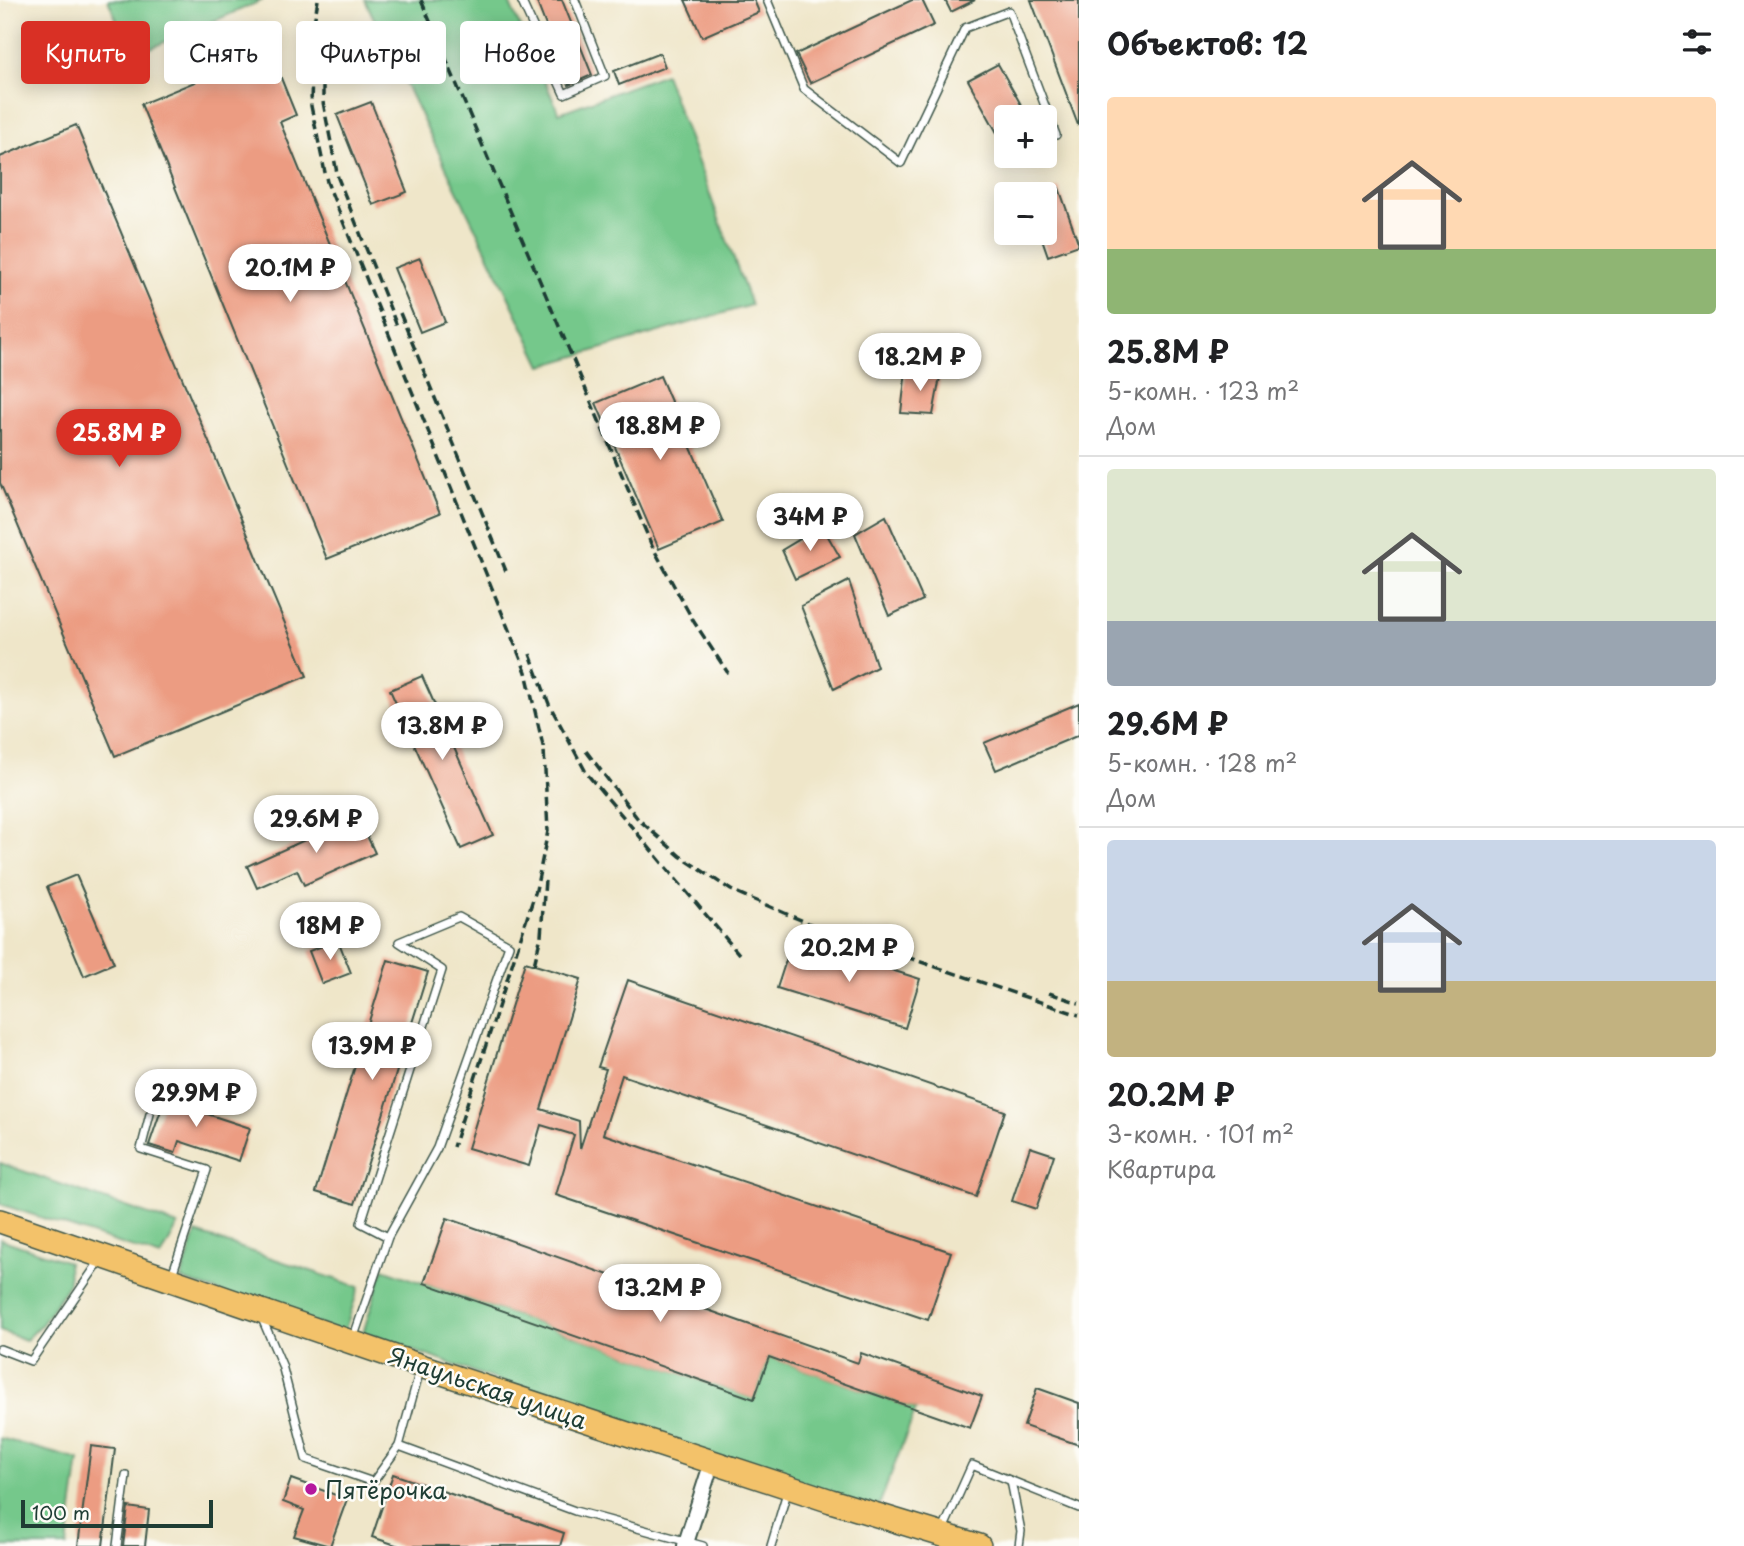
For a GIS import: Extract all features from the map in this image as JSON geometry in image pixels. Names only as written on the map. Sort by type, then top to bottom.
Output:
[{"type":"main road","name":"Янаульская улица","points":[[0,1221],[421,1366],[968,1544]]},
{"type":"street","points":[[686,1543],[712,1462]]},
{"type":"lane","points":[[521,0],[564,94],[605,76],[575,0]]},
{"type":"lane","points":[[767,0],[804,89],[901,163],[965,27],[1009,11],[1045,105]]},
{"type":"lane","points":[[352,1341],[388,1237],[437,1148],[509,945],[460,918],[399,942],[442,970],[361,1223],[388,1237]]},
{"type":"lane","points":[[150,1114],[141,1149],[207,1170],[171,1279]]},
{"type":"lane","points":[[0,1349],[31,1361],[104,1256]]},
{"type":"lane","points":[[258,1309],[282,1365],[306,1460],[373,1482],[399,1446],[421,1366]]},
{"type":"lane","points":[[399,1446],[575,1511],[703,1546]]},
{"type":"lane","points":[[940,1535],[972,1465],[1079,1508]]},
{"type":"lane","points":[[117,1546],[126,1475]]},
{"type":"lane","points":[[1011,1481],[1021,1531],[1019,1546]]},
{"type":"lane","points":[[771,1546],[788,1487]]},
{"type":"green space","points":[[108,0],[263,0],[214,21],[164,21],[164,42],[150,48],[150,21],[117,21]]},
{"type":"green space","points":[[365,0],[508,0],[517,21],[460,21],[460,84],[546,84],[559,113],[665,74],[751,305],[542,366],[406,84],[446,84],[446,21],[375,21]]},
{"type":"green space","points":[[0,1163],[178,1225],[161,1257],[0,1204]]},
{"type":"green space","points":[[196,1233],[359,1287],[344,1333],[181,1279]]},
{"type":"green space","points":[[0,1239],[68,1262],[69,1283],[42,1324],[26,1340],[0,1331]]},
{"type":"green space","points":[[383,1269],[754,1399],[769,1357],[916,1409],[876,1513],[363,1333]]},
{"type":"green space","points":[[0,1438],[79,1460],[67,1546],[0,1546]]},
{"type":"building","points":[[536,0],[562,0],[570,21],[544,21]]},
{"type":"building","points":[[685,0],[754,0],[759,12],[702,37]]},
{"type":"building","points":[[912,0],[922,0],[934,25],[810,83],[796,54]]},
{"type":"building","points":[[945,0],[975,0],[951,12]]},
{"type":"building","points":[[1031,0],[1079,0],[1078,125]]},
{"type":"building","points":[[580,45],[592,75],[580,80]]},
{"type":"building","points":[[660,53],[665,67],[619,85],[614,71]]},
{"type":"building","points":[[998,64],[1021,105],[994,105],[994,127],[968,80]]},
{"type":"building","points":[[282,81],[296,115],[280,122],[440,513],[327,559],[141,104],[190,84],[282,84]]},
{"type":"building","points":[[371,102],[407,192],[373,205],[337,115]]},
{"type":"building","points":[[76,125],[307,676],[115,756],[0,483],[0,157]]},
{"type":"building","points":[[1059,188],[1079,245],[1048,256],[1044,245],[1057,245]]},
{"type":"building","points":[[420,258],[445,322],[420,332],[394,268]]},
{"type":"building","points":[[906,370],[940,377],[933,415],[901,413]]},
{"type":"building","points":[[660,376],[723,522],[659,549],[596,403]]},
{"type":"building","points":[[886,516],[923,600],[889,616],[855,534]]},
{"type":"building","points":[[822,526],[840,557],[795,579],[782,550]]},
{"type":"building","points":[[849,581],[877,667],[834,689],[801,606]]},
{"type":"building","points":[[422,676],[493,835],[461,849],[390,690]]},
{"type":"building","points":[[1079,703],[1079,735],[996,770],[984,743]]},
{"type":"building","points":[[358,816],[375,853],[304,885],[297,870],[257,888],[247,866]]},
{"type":"building","points":[[76,875],[114,963],[84,976],[47,887]]},
{"type":"building","points":[[793,939],[920,979],[905,1028],[777,988]]},
{"type":"building","points":[[338,940],[351,973],[322,984],[309,951]]},
{"type":"building","points":[[388,960],[428,972],[355,1204],[316,1192]]},
{"type":"building","points":[[525,962],[581,979],[541,1109],[579,1121],[580,1149],[606,1069],[598,1067],[628,980],[1005,1111],[976,1197],[622,1075],[603,1134],[951,1252],[928,1320],[556,1195],[574,1135],[541,1125],[529,1166],[468,1148]]},
{"type":"building","points":[[169,1087],[193,1095],[189,1108],[250,1128],[239,1161],[179,1141],[175,1153],[149,1145]]},
{"type":"building","points":[[1030,1147],[1054,1155],[1036,1209],[1012,1201]]},
{"type":"building","points":[[447,1218],[858,1363],[861,1353],[982,1396],[970,1428],[769,1357],[754,1399],[424,1283]]},
{"type":"building","points":[[1037,1388],[1079,1403],[1079,1445],[1024,1426]]},
{"type":"building","points":[[91,1446],[115,1449],[103,1546],[78,1546]]},
{"type":"building","points":[[393,1474],[564,1533],[560,1546],[399,1546],[372,1537]]},
{"type":"building","points":[[291,1479],[347,1499],[330,1546],[294,1536],[304,1510],[283,1502]]},
{"type":"building","points":[[128,1507],[149,1510],[145,1546],[123,1546]]},
{"type":"railway","points":[[318,0],[313,28],[311,106],[327,182],[526,672],[544,750],[548,831],[536,890],[453,1147]]},
{"type":"railway","points":[[421,0],[652,546],[694,622],[728,673]]},
{"type":"railway","points":[[323,84],[323,102],[338,178],[397,326]]},
{"type":"railway","points":[[400,313],[506,571]]},
{"type":"railway","points":[[530,654],[549,704],[587,774],[739,954]]},
{"type":"railway","points":[[586,751],[638,819],[680,856],[731,890],[817,927],[1079,1015]]},
{"type":"railway","points":[[534,965],[541,936],[545,880]]},
{"type":"railway","points":[[1049,993],[1079,1003]]},
{"type":"place","name":"Пятёрочка","points":[[311,1489]]}]
